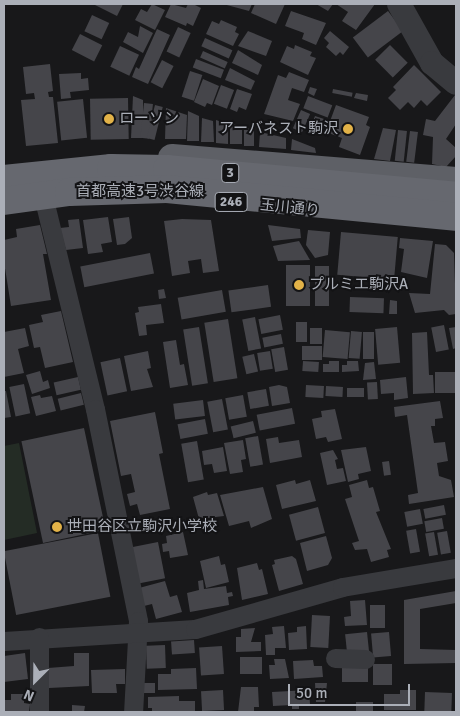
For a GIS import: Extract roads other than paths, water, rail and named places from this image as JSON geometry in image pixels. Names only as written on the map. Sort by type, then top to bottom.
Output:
[{"type":"highway","points":[[4,167],[125,156],[219,160],[456,181]]},
{"type":"highway","name":"首都高速3号渋谷線","points":[[4,179],[111,168],[167,169],[456,196]]},
{"type":"highway","name":"首都高速3号渋谷線","points":[[4,201],[69,192],[167,189],[456,216]]},
{"type":"highway","name":"玉川通り","points":[[4,209],[131,198],[257,204],[456,230]]},
{"type":"street","points":[[399,4],[432,63],[456,83]]},
{"type":"street","points":[[45,204],[95,409],[139,633],[133,712]]},
{"type":"street","points":[[4,641],[39,637],[195,629],[342,587],[456,568]]},
{"type":"street","points":[[39,637],[39,712]]},
{"type":"street","points":[[335,658],[365,659]]},
{"type":"place","name":"ローソン","points":[[109,119]]},
{"type":"place","name":"アーバネスト駒沢","points":[[348,129]]},
{"type":"place","name":"プルミエ駒沢A","points":[[299,285]]},
{"type":"place","name":"世田谷区立駒沢小学校","points":[[57,527]]}]
